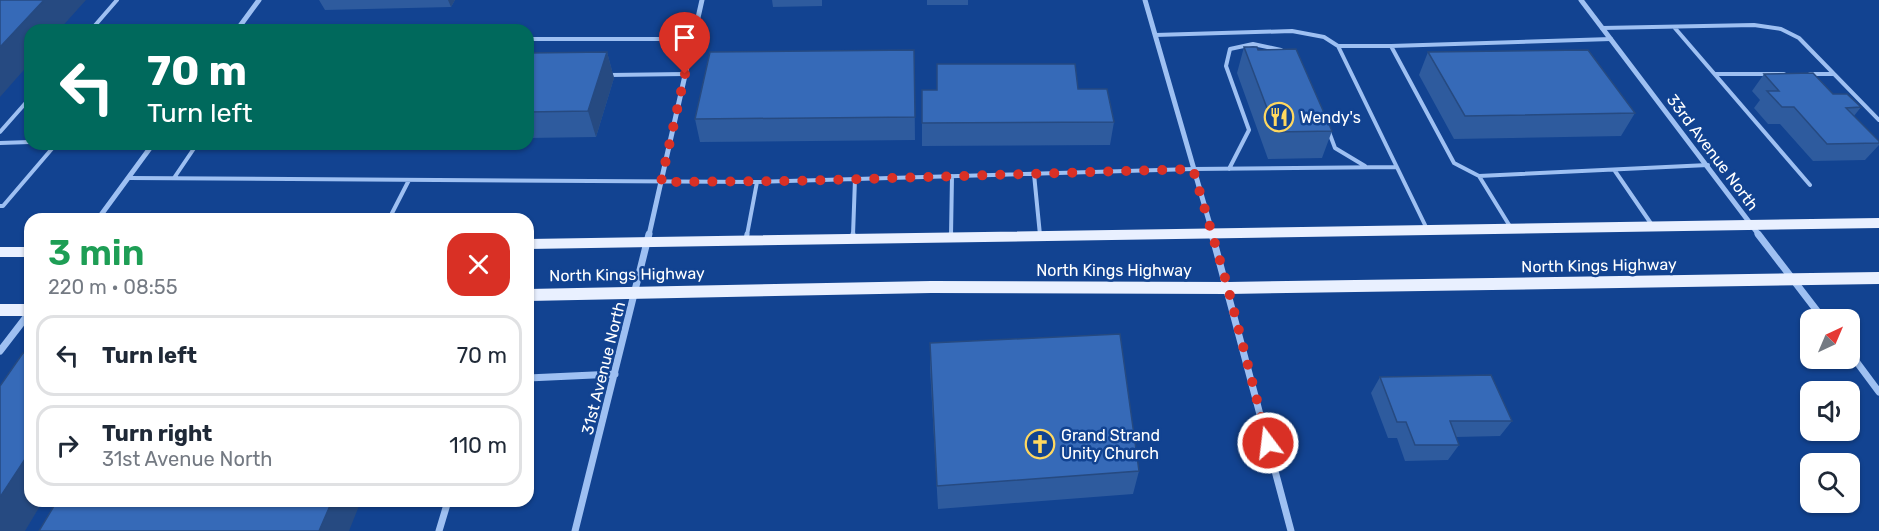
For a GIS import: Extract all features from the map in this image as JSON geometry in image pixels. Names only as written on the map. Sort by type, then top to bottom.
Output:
[{"type":"main road","name":"North Kings Highway","points":[[534,244],[1879,222]]},
{"type":"main road","points":[[0,252],[24,252]]},
{"type":"main road","name":"North Kings Highway","points":[[534,295],[931,287],[1228,288],[1879,278]]},
{"type":"main road","points":[[0,310],[24,311]]},
{"type":"street","points":[[241,24],[259,0]]},
{"type":"street","name":"31st Avenue North","points":[[575,531],[636,291],[702,0]]},
{"type":"street","points":[[1145,0],[1228,288],[1291,531]]},
{"type":"street","name":"33rd Avenue North","points":[[1581,0],[1815,309]]},
{"type":"street","points":[[103,213],[149,150]]},
{"type":"street","points":[[0,351],[24,319]]},
{"type":"street","points":[[1860,366],[1879,392]]},
{"type":"street","points":[[534,378],[615,374]]},
{"type":"street","points":[[439,531],[446,507]]},
{"type":"lane","points":[[96,24],[117,0]]},
{"type":"lane","points":[[1602,28],[1754,25],[1781,29],[1799,38],[1879,120]]},
{"type":"lane","points":[[1674,27],[1810,185]]},
{"type":"lane","points":[[1155,35],[1292,31],[1324,37],[1338,46],[1427,229]]},
{"type":"lane","points":[[1247,33],[1253,44]]},
{"type":"lane","points":[[534,39],[693,39]]},
{"type":"lane","points":[[1338,46],[1611,39]]},
{"type":"lane","points":[[1229,169],[1249,130],[1226,66],[1230,49],[1253,44],[1283,51],[1290,56]]},
{"type":"lane","points":[[1391,46],[1454,163],[1479,176],[1708,165]]},
{"type":"lane","points":[[607,75],[685,74]]},
{"type":"lane","points":[[1714,74],[1786,74]]},
{"type":"lane","points":[[1798,74],[1834,74]]},
{"type":"lane","points":[[0,132],[24,105]]},
{"type":"lane","points":[[1327,128],[1335,148],[1367,167]]},
{"type":"lane","points":[[0,143],[24,142]]},
{"type":"lane","points":[[0,206],[3,206],[51,150]]},
{"type":"lane","points":[[174,178],[193,150]]},
{"type":"lane","points":[[129,178],[757,182],[1193,169],[1396,167]]},
{"type":"lane","points":[[1615,171],[1652,225]]},
{"type":"lane","points":[[1034,174],[1040,236]]},
{"type":"lane","points":[[951,238],[952,176]]},
{"type":"lane","points":[[1479,176],[1511,228]]},
{"type":"lane","points":[[854,239],[855,179]]},
{"type":"lane","points":[[391,213],[408,180]]},
{"type":"lane","points":[[746,240],[757,182]]},
{"type":"building","points":[[0,0],[44,0],[0,47]]},
{"type":"building","points":[[1244,47],[1257,47],[1258,50],[1296,49],[1332,131],[1276,132]]},
{"type":"building","points":[[914,50],[915,117],[695,119],[710,52]]},
{"type":"building","points":[[1588,50],[1635,113],[1465,116],[1428,52]]},
{"type":"building","points":[[607,52],[588,111],[534,112],[534,53]]},
{"type":"building","points":[[937,64],[1075,64],[1078,89],[1107,89],[1114,122],[922,123],[922,90],[937,90]]},
{"type":"building","points":[[1813,73],[1833,94],[1847,94],[1861,107],[1846,108],[1879,143],[1827,144],[1794,107],[1782,107],[1767,91],[1779,91],[1764,74]]},
{"type":"building","points":[[1120,334],[1139,471],[937,486],[930,343]]},
{"type":"building","points":[[24,353],[24,461],[0,497],[0,386]]},
{"type":"building","points":[[1491,375],[1512,421],[1450,421],[1459,445],[1415,445],[1406,422],[1397,422],[1380,377]]},
{"type":"building","points":[[53,507],[329,507],[319,531],[39,531]]},
{"type":"place","name":"Wendy's","points":[[1279,117]]},
{"type":"place","name":"Grand Strand Unity Church","points":[[1040,444]]},
{"type":"route","points":[[685,74],[661,182],[757,182],[1193,169],[1228,288],[1268,443]]}]
